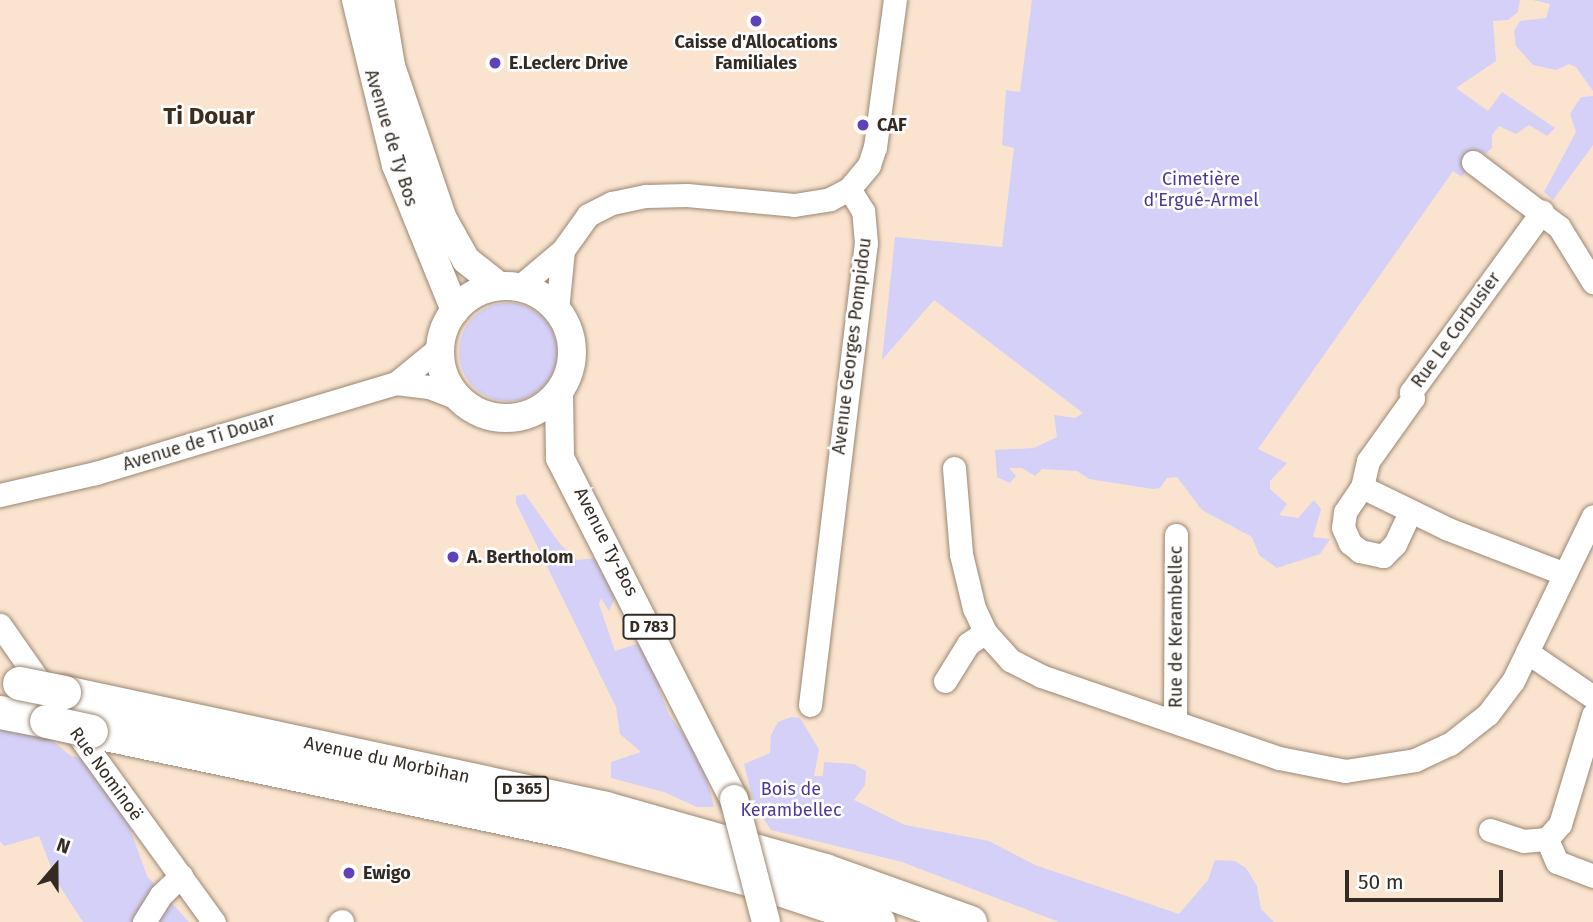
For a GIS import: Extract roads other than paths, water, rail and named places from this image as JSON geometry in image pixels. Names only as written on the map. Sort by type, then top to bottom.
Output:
[{"type":"highway","name":"Avenue du Morbihan","points":[[9,680],[617,811],[814,866],[970,922]]},
{"type":"highway","name":"Avenue du Morbihan","points":[[0,712],[581,835],[755,881],[878,922]]},
{"type":"main road","name":"Avenue de Ty Bos","points":[[356,0],[396,165],[454,310]]},
{"type":"main road","name":"Avenue de Ty Bos","points":[[380,0],[391,66],[442,217],[466,260],[509,286]]},
{"type":"main road","points":[[509,286],[557,310],[573,351],[559,393],[544,406],[506,418],[482,413],[460,399],[444,376],[440,347],[454,310],[475,293],[509,286]]},
{"type":"main road","name":"Avenue Ty-Bos","points":[[559,393],[560,458],[734,799],[766,922]]},
{"type":"main road","name":"D 783","points":[[506,418],[560,458]]},
{"type":"street","points":[[509,286],[563,250],[588,215],[628,198],[687,195],[794,205],[830,199],[849,189],[869,165],[875,147],[895,0]]},
{"type":"street","points":[[1473,162],[1542,212],[1568,236],[1593,282]]},
{"type":"street","name":"Avenue Georges Pompidou","points":[[810,705],[866,243],[863,211],[849,189]]},
{"type":"street","name":"Rue Le Corbusier","points":[[1410,512],[1390,552],[1373,557],[1350,543],[1343,527],[1345,512],[1362,486],[1362,473],[1413,398],[1411,392],[1542,212]]},
{"type":"street","points":[[557,310],[563,250]]},
{"type":"street","name":"Avenue de Ti Douar","points":[[0,495],[96,472],[396,383],[440,347]]},
{"type":"street","name":"Avenue de Ti Douar","points":[[396,383],[429,387],[460,399]]},
{"type":"street","name":"Rue de Kerambellec","points":[[954,468],[966,581],[985,632],[1023,667],[1310,767],[1345,771],[1386,768],[1437,750],[1480,721],[1506,691],[1593,516]]},
{"type":"street","points":[[1362,486],[1410,512],[1565,574]]},
{"type":"street","name":"Rue de Kerambellec","points":[[1175,719],[1176,535]]},
{"type":"street","name":"Rue Nominoë","points":[[0,625],[214,922]]},
{"type":"street","points":[[945,681],[968,644],[985,632]]},
{"type":"street","points":[[1527,652],[1593,697]]},
{"type":"street","points":[[1490,830],[1523,841],[1547,839],[1560,824],[1593,715]]},
{"type":"street","points":[[1547,839],[1557,862],[1593,876]]},
{"type":"street","points":[[144,922],[161,895],[181,876]]},
{"type":"place","name":"Caisse d'Allocations Familiales","points":[[756,21]]},
{"type":"place","name":"E.Leclerc Drive","points":[[495,63]]},
{"type":"place","name":"CAF","points":[[863,125]]},
{"type":"place","name":"A. Bertholom","points":[[453,557]]},
{"type":"place","name":"Ewigo","points":[[349,873]]},
{"type":"district","name":"Ti Douar","points":[[209,117]]},
{"type":"park label","name":"Cimetière d'Ergué-Armel","points":[[1201,190]]},
{"type":"park label","name":"Bois de Kerambellec","points":[[791,800]]}]
